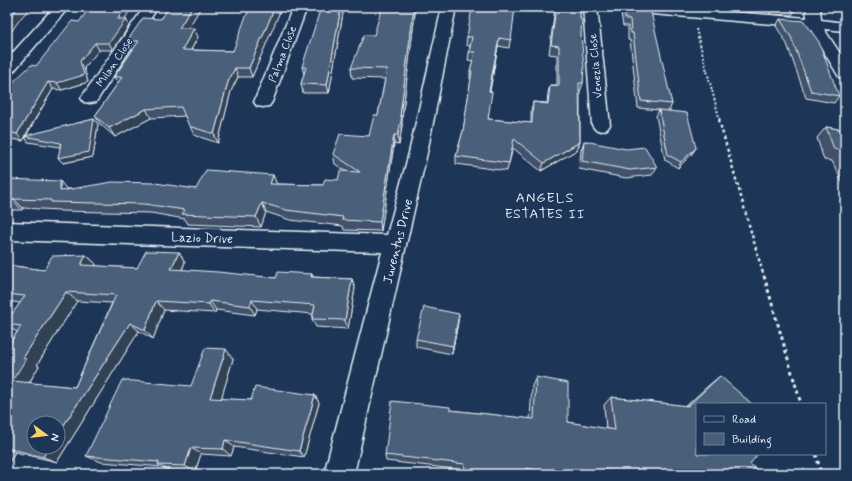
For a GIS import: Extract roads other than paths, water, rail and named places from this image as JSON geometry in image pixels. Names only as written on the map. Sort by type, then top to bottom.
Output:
[{"type":"street","points":[[7,68],[62,7]]},
{"type":"street","name":"Milan Close","points":[[90,98],[152,7]]},
{"type":"street","name":"Palma Close","points":[[263,102],[300,7]]},
{"type":"street","name":"Juventus Drive","points":[[339,474],[418,153],[449,7]]},
{"type":"street","name":"Venezia Close","points":[[590,7],[601,125]]},
{"type":"street","points":[[616,7],[691,10],[845,27]]},
{"type":"street","points":[[813,7],[814,24],[845,74]]},
{"type":"street","name":"Lazio Drive","points":[[7,231],[396,244]]},
{"type":"district","name":"ANGELS ESTATES II","points":[[545,206]]}]
